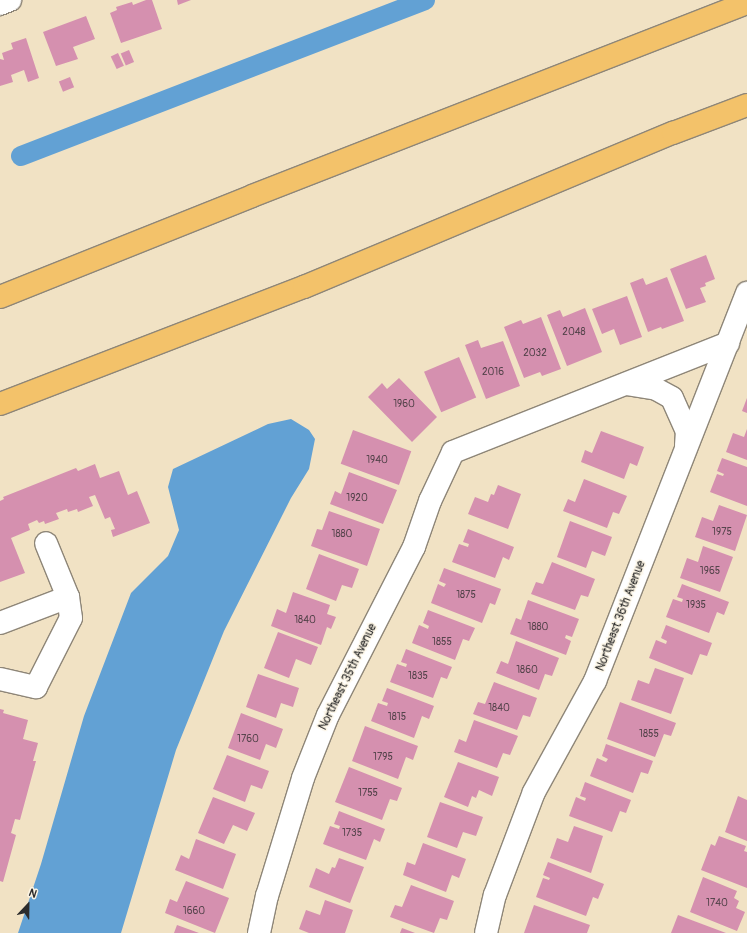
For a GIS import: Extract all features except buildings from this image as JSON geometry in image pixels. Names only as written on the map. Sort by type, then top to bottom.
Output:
[{"type":"highway","points":[[0,296],[747,3]]},
{"type":"highway","points":[[0,404],[304,287],[673,133],[747,105]]},
{"type":"street","points":[[0,4],[10,0]]},
{"type":"street","name":"Northeast 36th Avenue","points":[[486,933],[495,895],[534,792],[595,681],[747,293]]},
{"type":"street","points":[[625,384],[728,343]]},
{"type":"street","points":[[625,384],[656,389],[672,398],[687,431],[686,448]]},
{"type":"street","name":"Northeast 35th Avenue","points":[[259,933],[267,896],[303,778],[328,715],[414,547],[430,501],[453,452],[625,384]]},
{"type":"street","points":[[0,679],[36,687],[71,618],[68,598],[46,543]]},
{"type":"street","points":[[0,623],[68,598]]},
{"type":"water","points":[[291,419],[309,430],[315,439],[309,469],[291,498],[224,631],[176,750],[121,933],[18,933],[41,864],[84,716],[131,593],[168,556],[179,530],[168,487],[173,469],[268,424]]},
{"type":"waterway","points":[[21,156],[425,0]]}]
